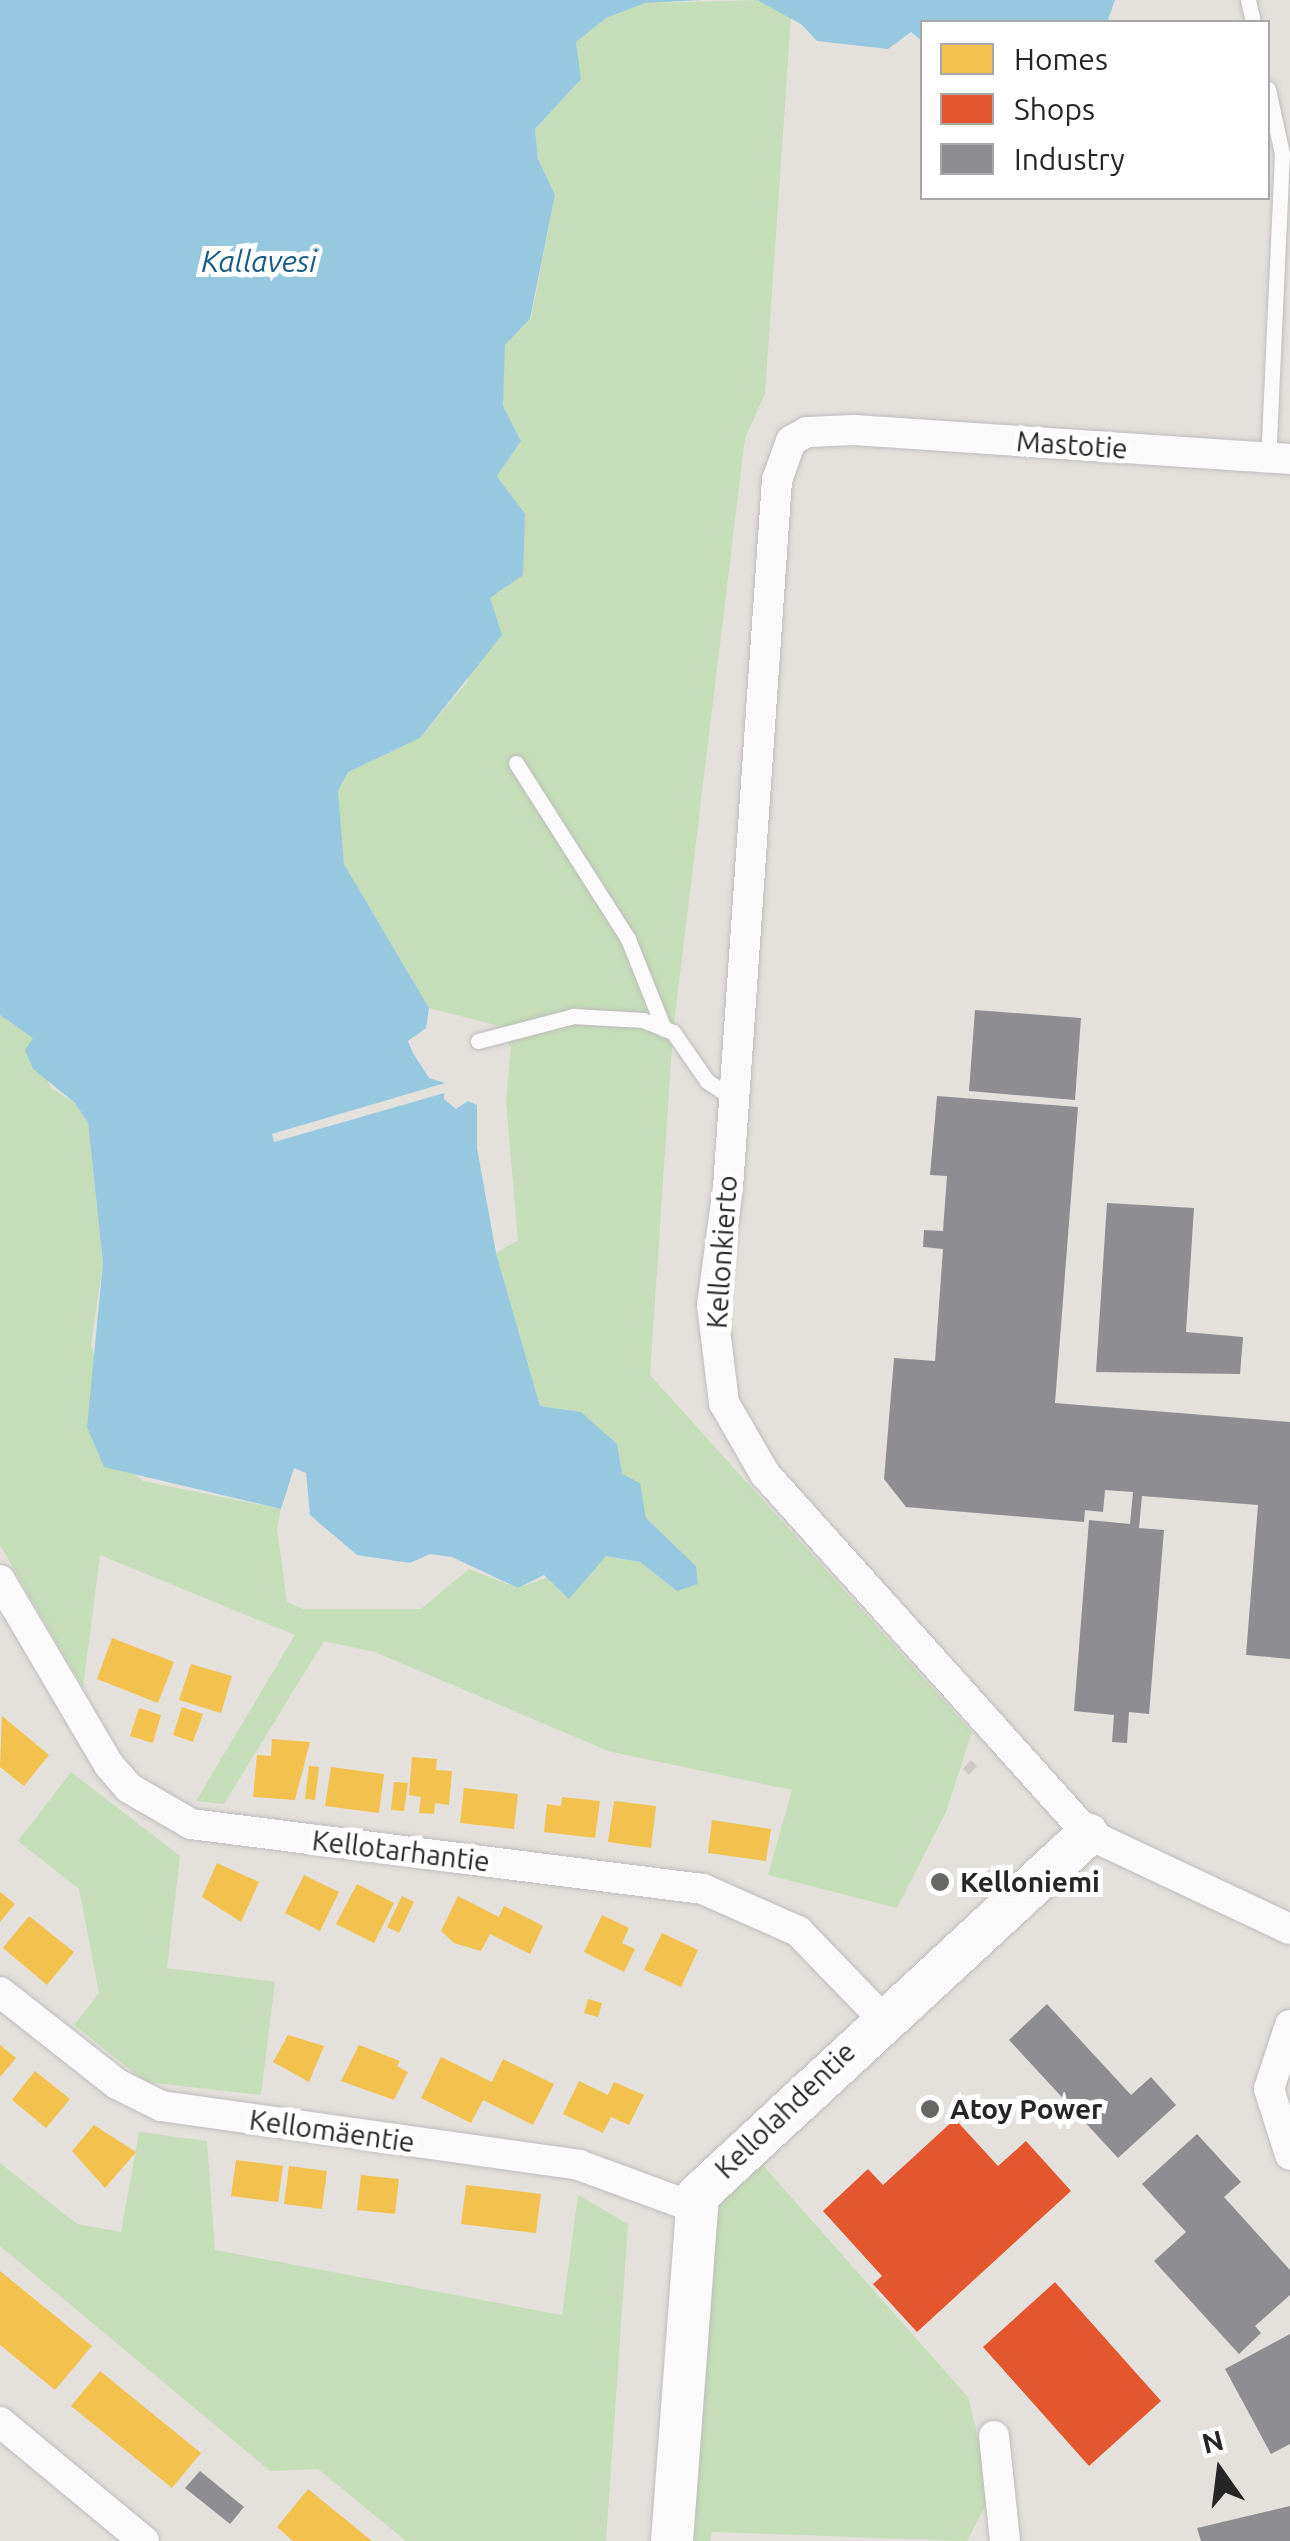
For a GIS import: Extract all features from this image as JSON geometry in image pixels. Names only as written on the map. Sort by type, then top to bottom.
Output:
[{"type":"street","name":"Mastotie","points":[[854,430],[1279,458]]},
{"type":"street","name":"Kellonkierto","points":[[854,430],[807,432],[791,441],[777,480],[732,1098],[712,1305],[724,1403],[738,1436],[791,1504],[1088,1834],[1290,1929]]},
{"type":"street","name":"Kellotarhantie","points":[[0,1580],[110,1765],[129,1788],[191,1824],[702,1889],[757,1908],[798,1931],[882,2018]]},
{"type":"street","name":"Kellolahdentie","points":[[693,2208],[706,2185],[882,2018],[1088,1834]]},
{"type":"street","name":"Kellomäentie","points":[[0,1992],[117,2084],[161,2106],[579,2166],[693,2208]]},
{"type":"street","points":[[1290,2025],[1269,2089],[1290,2155]]},
{"type":"street","points":[[672,2541],[693,2208]]},
{"type":"street","points":[[0,2422],[144,2541]]},
{"type":"street","points":[[994,2436],[1005,2541]]},
{"type":"lane","points":[[1270,98],[1282,154],[1279,458]]},
{"type":"lane","points":[[516,763],[628,939],[664,1029]]},
{"type":"lane","points":[[478,1041],[573,1016],[643,1020],[664,1029],[688,1048],[707,1081],[732,1098]]},
{"type":"green space","points":[[757,0],[791,18],[765,394],[745,438],[673,1032],[650,1375],[972,1732],[946,1812],[897,1908],[768,1875],[792,1790],[608,1751],[375,1652],[324,1641],[224,1804],[196,1801],[295,1635],[100,1555],[83,1688],[0,1545],[0,1015],[34,1038],[50,1087],[75,1103],[88,1123],[103,1263],[91,1345],[127,1468],[143,1481],[281,1509],[277,1528],[287,1602],[303,1609],[421,1609],[469,1569],[518,1588],[606,1556],[640,1562],[677,1591],[696,1566],[646,1518],[639,1483],[622,1475],[581,1412],[540,1406],[496,1253],[518,1240],[506,1102],[511,1047],[496,1025],[429,1008],[344,864],[338,791],[348,772],[420,738],[467,682],[489,599],[525,514],[497,476],[521,441],[502,406],[505,345],[531,319],[555,195],[538,159],[535,129],[581,79],[576,42],[607,17],[645,3]]},
{"type":"green space","points":[[71,1772],[180,1856],[167,1968],[275,1982],[261,2095],[146,2082],[74,2025],[99,1993],[79,1889],[18,1841]]},
{"type":"green space","points":[[139,2132],[207,2141],[215,2250],[562,2315],[578,2195],[628,2224],[606,2541],[406,2541],[318,2469],[270,2471],[0,2246],[0,2163],[77,2224],[121,2232]]},
{"type":"green space","points":[[760,2162],[968,2397],[992,2493],[967,2541],[712,2532],[710,2541],[686,2541],[706,2221]]},
{"type":"water","name":"Kallavesi","points":[[0,0],[702,0],[645,3],[606,18],[576,42],[581,79],[535,129],[538,159],[555,195],[530,319],[505,345],[503,406],[521,441],[497,476],[525,514],[523,575],[490,598],[502,635],[420,738],[348,772],[338,791],[344,864],[429,1008],[426,1028],[408,1041],[413,1053],[429,1078],[445,1083],[444,1099],[456,1109],[468,1101],[477,1105],[477,1148],[496,1253],[540,1406],[581,1412],[617,1444],[622,1474],[640,1483],[646,1518],[696,1566],[698,1584],[677,1591],[640,1562],[606,1556],[569,1599],[544,1575],[518,1588],[452,1557],[430,1554],[410,1563],[357,1555],[310,1515],[306,1473],[294,1468],[281,1509],[104,1467],[87,1427],[103,1263],[88,1123],[75,1103],[33,1069],[25,1050],[33,1038],[0,1015]]},
{"type":"water","points":[[757,0],[1115,0],[1108,20],[920,20],[920,39],[911,32],[888,49],[817,41],[801,24]]},
{"type":"pier","points":[[445,1083],[448,1092],[274,1142],[272,1134]]},
{"type":"building: Homes","points":[[112,1638],[174,1662],[158,1703],[97,1679]]},
{"type":"building: Homes","points":[[191,1664],[232,1676],[221,1713],[179,1700]]},
{"type":"building: Homes","points":[[182,1707],[203,1714],[193,1742],[173,1735]]},
{"type":"building: Homes","points":[[139,1708],[161,1715],[153,1743],[130,1736]]},
{"type":"building: Homes","points":[[2,1716],[49,1755],[24,1786],[0,1767]]},
{"type":"building: Homes","points":[[272,1739],[310,1742],[295,1800],[253,1797],[257,1755],[271,1756]]},
{"type":"building: Homes","points":[[412,1757],[437,1759],[436,1770],[452,1771],[449,1805],[435,1803],[434,1814],[419,1813],[421,1797],[409,1795]]},
{"type":"building: Homes","points":[[309,1766],[319,1767],[315,1800],[305,1799]]},
{"type":"building: Homes","points":[[331,1767],[384,1774],[379,1813],[325,1806]]},
{"type":"building: Homes","points":[[394,1782],[408,1783],[404,1811],[391,1810]]},
{"type":"building: Homes","points":[[464,1788],[518,1794],[514,1829],[460,1823]]},
{"type":"building: Homes","points":[[562,1797],[600,1801],[595,1838],[544,1832],[547,1804],[561,1806]]},
{"type":"building: Homes","points":[[614,1801],[656,1806],[651,1848],[608,1842]]},
{"type":"building: Homes","points":[[712,1820],[771,1829],[766,1861],[708,1853]]},
{"type":"building: Homes","points":[[217,1863],[259,1882],[241,1922],[202,1897]]},
{"type":"building: Homes","points":[[304,1875],[339,1892],[320,1931],[285,1913]]},
{"type":"building: Homes","points":[[357,1884],[394,1903],[374,1943],[336,1924]]},
{"type":"building: Homes","points":[[0,1892],[15,1904],[0,1922]]},
{"type":"building: Homes","points":[[402,1896],[414,1902],[399,1933],[387,1927]]},
{"type":"building: Homes","points":[[458,1896],[499,1917],[504,1906],[543,1926],[530,1954],[490,1934],[481,1951],[454,1943],[441,1931]]},
{"type":"building: Homes","points":[[602,1915],[629,1928],[622,1943],[635,1949],[624,1972],[584,1952]]},
{"type":"building: Homes","points":[[29,1916],[74,1952],[47,1985],[3,1948]]},
{"type":"building: Homes","points":[[662,1933],[698,1950],[681,1987],[644,1970]]},
{"type":"building: Homes","points":[[588,1999],[602,2003],[598,2017],[584,2013]]},
{"type":"building: Homes","points":[[288,2035],[324,2046],[309,2082],[273,2062]]},
{"type":"building: Homes","points":[[0,2045],[16,2058],[0,2077]]},
{"type":"building: Homes","points":[[359,2045],[400,2061],[397,2066],[408,2072],[394,2100],[341,2081]]},
{"type":"building: Homes","points":[[441,2057],[492,2082],[503,2059],[554,2084],[533,2125],[483,2100],[471,2123],[421,2098]]},
{"type":"building: Homes","points":[[35,2071],[70,2099],[46,2128],[12,2100]]},
{"type":"building: Homes","points":[[579,2081],[608,2095],[614,2082],[644,2095],[629,2125],[611,2117],[603,2133],[563,2114]]},
{"type":"building: Homes","points":[[94,2125],[136,2152],[105,2188],[72,2151]]},
{"type":"building: Homes","points":[[236,2160],[283,2166],[278,2202],[231,2196]]},
{"type":"building: Homes","points":[[289,2166],[327,2171],[322,2209],[284,2204]]},
{"type":"building: Homes","points":[[361,2175],[399,2179],[395,2214],[357,2210]]},
{"type":"building: Homes","points":[[466,2185],[541,2194],[536,2233],[461,2224]]},
{"type":"building: Homes","points":[[0,2271],[92,2346],[55,2390],[0,2345]]},
{"type":"building: Homes","points":[[100,2371],[201,2453],[172,2488],[71,2406]]},
{"type":"building: Homes","points":[[308,2489],[372,2541],[293,2541],[277,2527]]},
{"type":"building: Shops","points":[[955,2119],[998,2166],[1026,2141],[1071,2191],[917,2332],[873,2284],[882,2276],[823,2211],[868,2169],[883,2185]]},
{"type":"building: Shops","points":[[1055,2282],[1161,2401],[1089,2466],[983,2347]]},
{"type":"building: Industry","points":[[975,1010],[1081,1018],[1075,1100],[969,1091]]},
{"type":"building: Industry","points":[[937,1096],[1078,1107],[1055,1403],[1290,1422],[1290,1659],[1246,1655],[1258,1505],[1142,1496],[1139,1528],[1164,1530],[1149,1714],[1129,1712],[1127,1743],[1112,1742],[1114,1715],[1074,1711],[1089,1520],[1130,1524],[1133,1492],[1105,1490],[1103,1512],[1085,1510],[1084,1522],[906,1507],[884,1479],[894,1358],[935,1361],[943,1249],[923,1247],[924,1230],[943,1231],[947,1176],[930,1175]]},
{"type":"building: Industry","points":[[1107,1203],[1194,1208],[1186,1332],[1243,1337],[1240,1374],[1096,1372]]},
{"type":"building: Industry","points":[[1047,2004],[1131,2095],[1151,2077],[1176,2105],[1118,2158],[1009,2040]]},
{"type":"building: Industry","points":[[1197,2134],[1241,2182],[1224,2197],[1290,2270],[1290,2295],[1255,2326],[1261,2333],[1239,2354],[1154,2261],[1186,2232],[1142,2184]]},
{"type":"building: Industry","points":[[1290,2334],[1290,2444],[1271,2454],[1225,2369]]},
{"type":"building: Industry","points":[[200,2471],[244,2507],[230,2524],[185,2488]]},
{"type":"building: Industry","points":[[1290,2506],[1290,2541],[1201,2541],[1197,2528]]},
{"type":"building: Other","points":[[971,1760],[977,1766],[969,1775],[963,1769]]},
{"type":"place","name":"Kelloniemi","points":[[940,1882]]},
{"type":"place","name":"Atoy Power","points":[[930,2109]]}]
